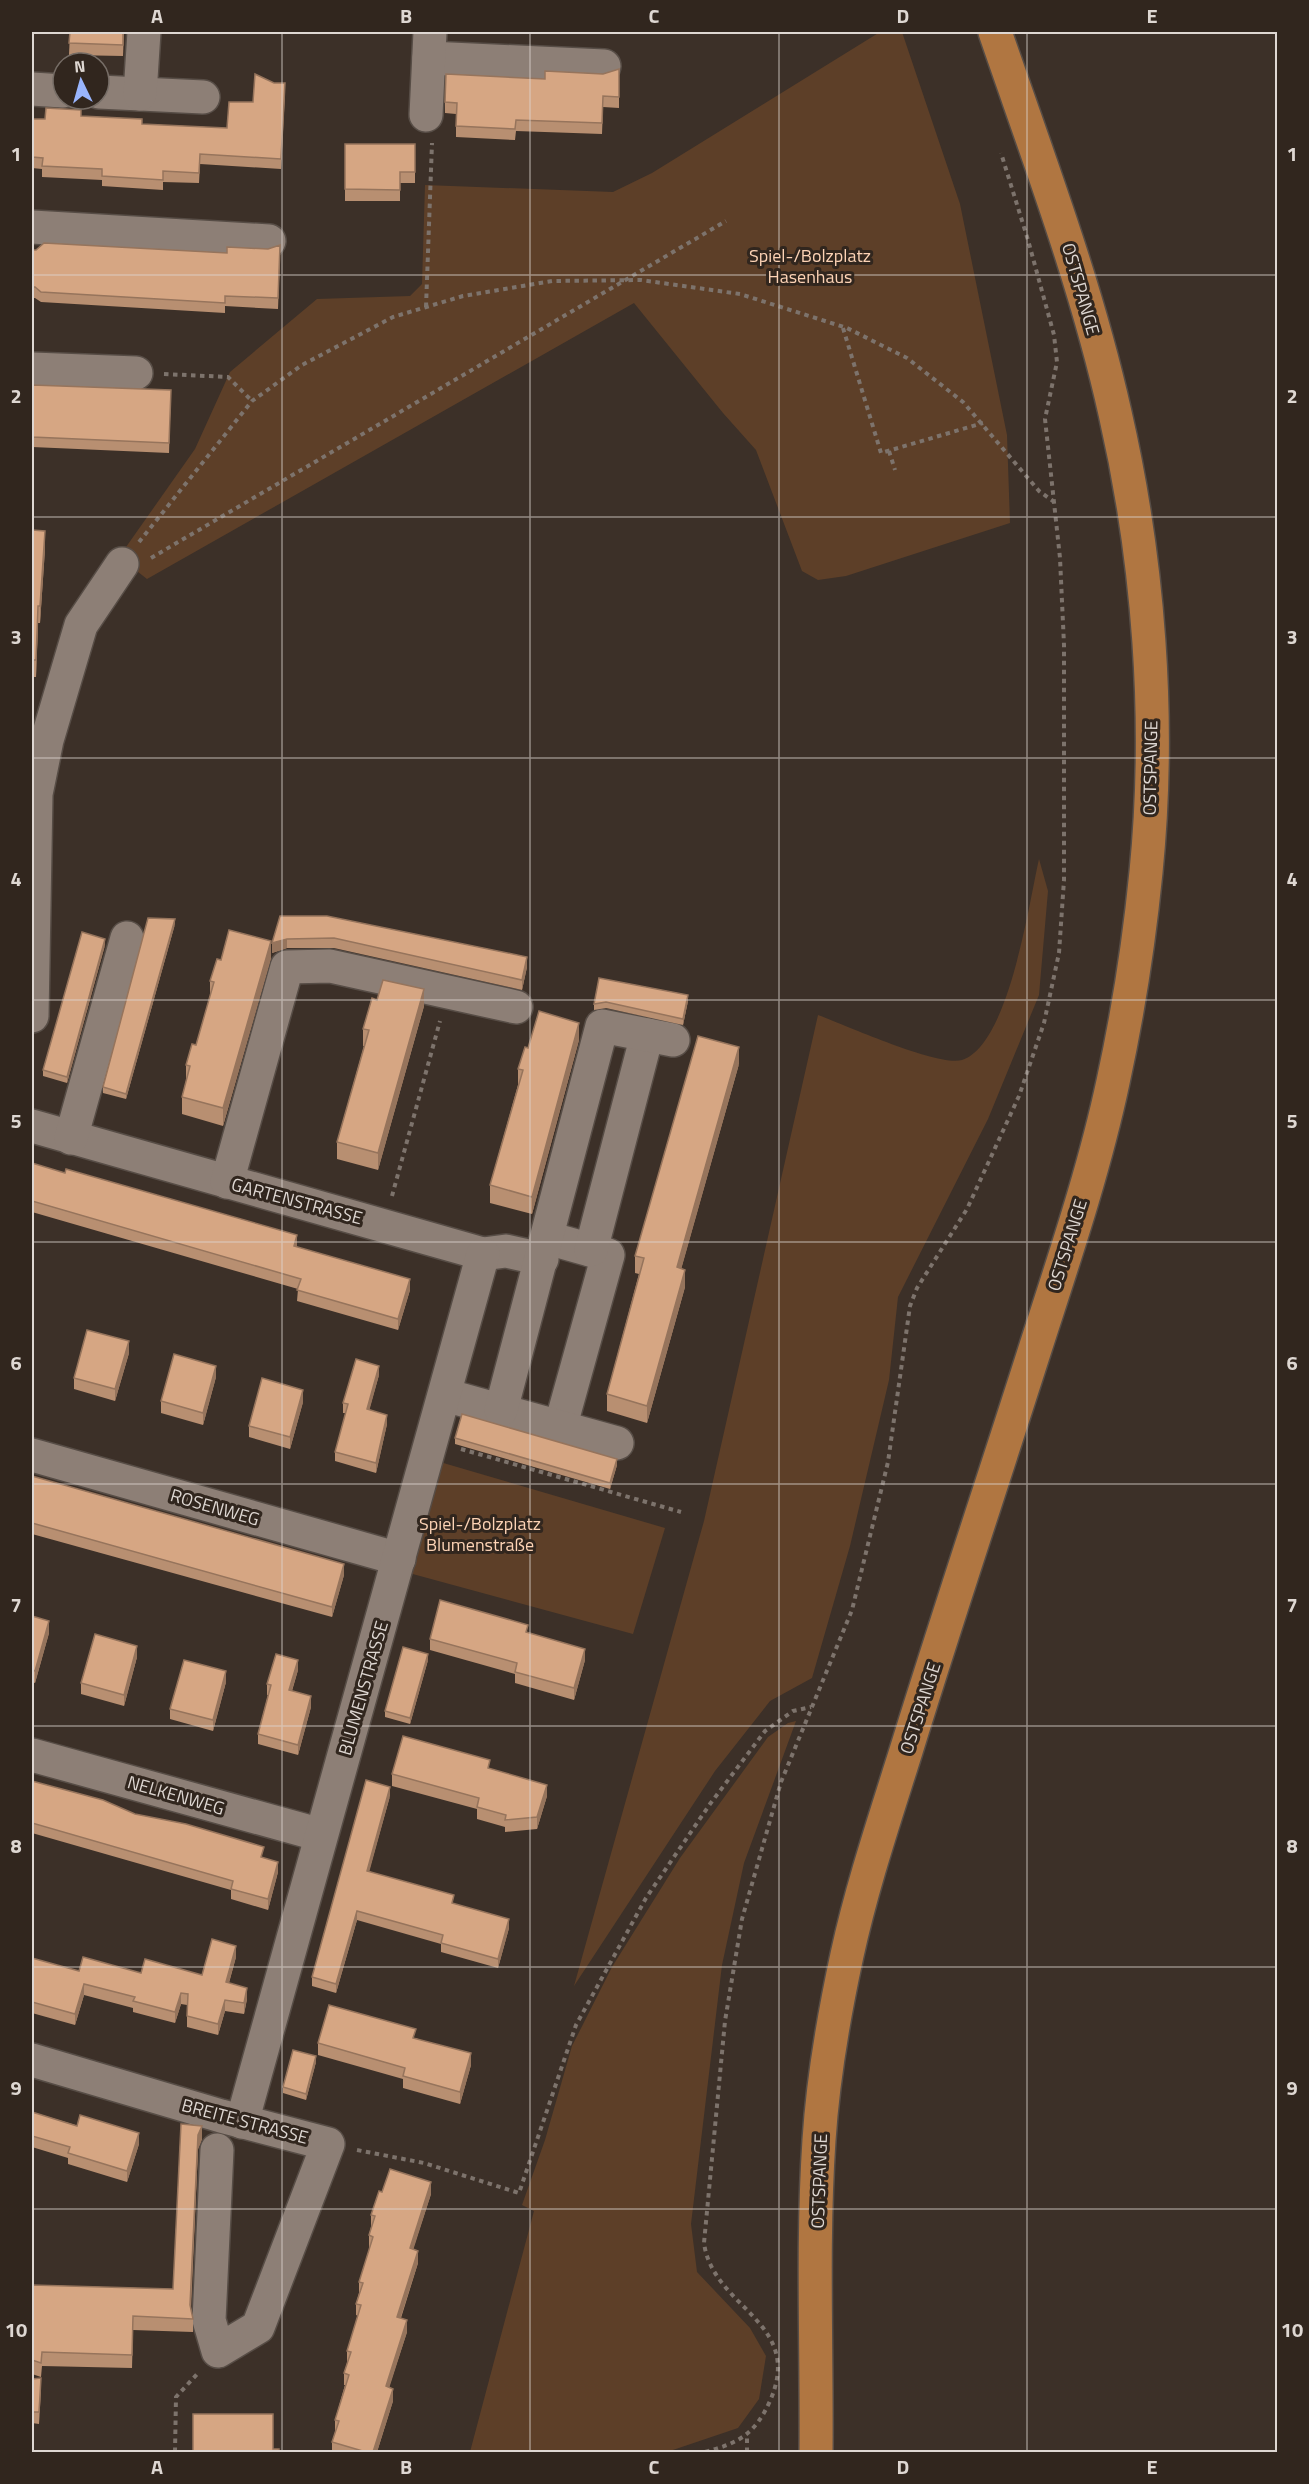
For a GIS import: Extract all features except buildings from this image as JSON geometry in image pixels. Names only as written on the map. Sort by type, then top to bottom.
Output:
[{"type":"main road","name":"OSTSPANGE","points":[[816,2452],[819,2140],[839,1994],[867,1876],[1053,1293],[1097,1145],[1112,1087],[1131,994],[1147,869],[1151,728],[1147,628],[1134,518],[1116,416],[1068,242],[995,32]]},
{"type":"street","points":[[140,94],[144,32]]},
{"type":"street","points":[[426,115],[429,45],[604,66]]},
{"type":"street","points":[[32,89],[51,90]]},
{"type":"street","points":[[111,93],[203,97]]},
{"type":"street","points":[[32,227],[268,241]]},
{"type":"street","points":[[32,369],[136,373]]},
{"type":"street","points":[[32,1016],[39,740],[81,625],[126,559]]},
{"type":"street","points":[[71,1138],[127,938]]},
{"type":"street","points":[[227,1182],[286,967],[330,966],[516,1007]]},
{"type":"street","points":[[501,1410],[602,1026],[660,1037],[600,1252],[560,1428]]},
{"type":"street","name":"GARTENSTRASSE","points":[[32,1126],[483,1254],[545,1249],[600,1252]]},
{"type":"street","name":"BLUMENSTRASSE","points":[[242,2122],[483,1254]]},
{"type":"street","points":[[445,1395],[617,1443]]},
{"type":"street","name":"ROSENWEG","points":[[32,1455],[399,1559]]},
{"type":"street","name":"NELKENWEG","points":[[32,1755],[321,1835]]},
{"type":"street","name":"BREITE STRASSE","points":[[32,2060],[242,2122],[328,2144],[258,2327],[218,2351]]},
{"type":"street","points":[[218,2150],[209,2320],[218,2351]]},
{"type":"path","points":[[426,115],[432,145],[426,307]]},
{"type":"path","points":[[705,2452],[747,2437],[765,2412],[778,2383],[775,2345],[766,2329],[710,2268],[704,2243],[709,2171],[725,2021],[742,1919],[781,1782],[852,1610],[888,1462],[910,1306],[918,1288],[967,1209],[1018,1096],[1052,992],[1059,953],[1064,880],[1066,718],[1060,558],[1045,419],[1057,362],[1054,336],[999,146]]},
{"type":"path","points":[[726,221],[627,279],[143,563],[126,559],[252,401],[302,364],[393,317],[464,296],[552,281],[627,279],[740,294],[843,327],[907,358],[963,402],[1039,490],[1053,501]]},
{"type":"path","points":[[843,327],[881,453],[983,423]]},
{"type":"path","points":[[136,373],[228,377],[252,401]]},
{"type":"path","points":[[889,451],[895,470]]},
{"type":"path","points":[[384,1225],[448,992]]},
{"type":"path","points":[[432,1440],[681,1512]]},
{"type":"path","points":[[328,2144],[424,2163],[519,2193],[576,2025],[646,1898],[710,1804],[765,1731],[793,1711],[812,1707]]},
{"type":"path","points":[[175,2452],[176,2397],[218,2351]]},
{"type":"path","points":[[747,2437],[747,2452]]},
{"type":"green space","name":"Spiel-/Bolzplatz Hasenhaus","points":[[880,32],[902,32],[960,204],[1007,435],[1010,523],[846,576],[818,580],[802,571],[756,450],[634,303],[147,579],[119,557],[195,449],[230,372],[317,299],[410,296],[422,284],[425,185],[613,192],[652,173]]},
{"type":"green space","points":[[1039,859],[1048,891],[1039,995],[988,1119],[898,1297],[889,1380],[850,1546],[812,1678],[770,1701],[715,1771],[574,1986],[704,1521],[818,1015],[891,1044],[933,1057],[962,1060],[978,1049],[992,1028],[1014,970]]},
{"type":"green space","name":"Spiel-/Bolzplatz Blumenstraße","points":[[440,1462],[665,1528],[633,1634],[409,1573]]},
{"type":"green space","points":[[796,1721],[744,1863],[722,1965],[691,2224],[697,2272],[750,2328],[766,2356],[759,2399],[738,2428],[667,2452],[470,2452],[534,2211],[522,2205],[545,2140],[572,2046],[612,1967],[680,1858],[768,1737],[788,1723]]}]
